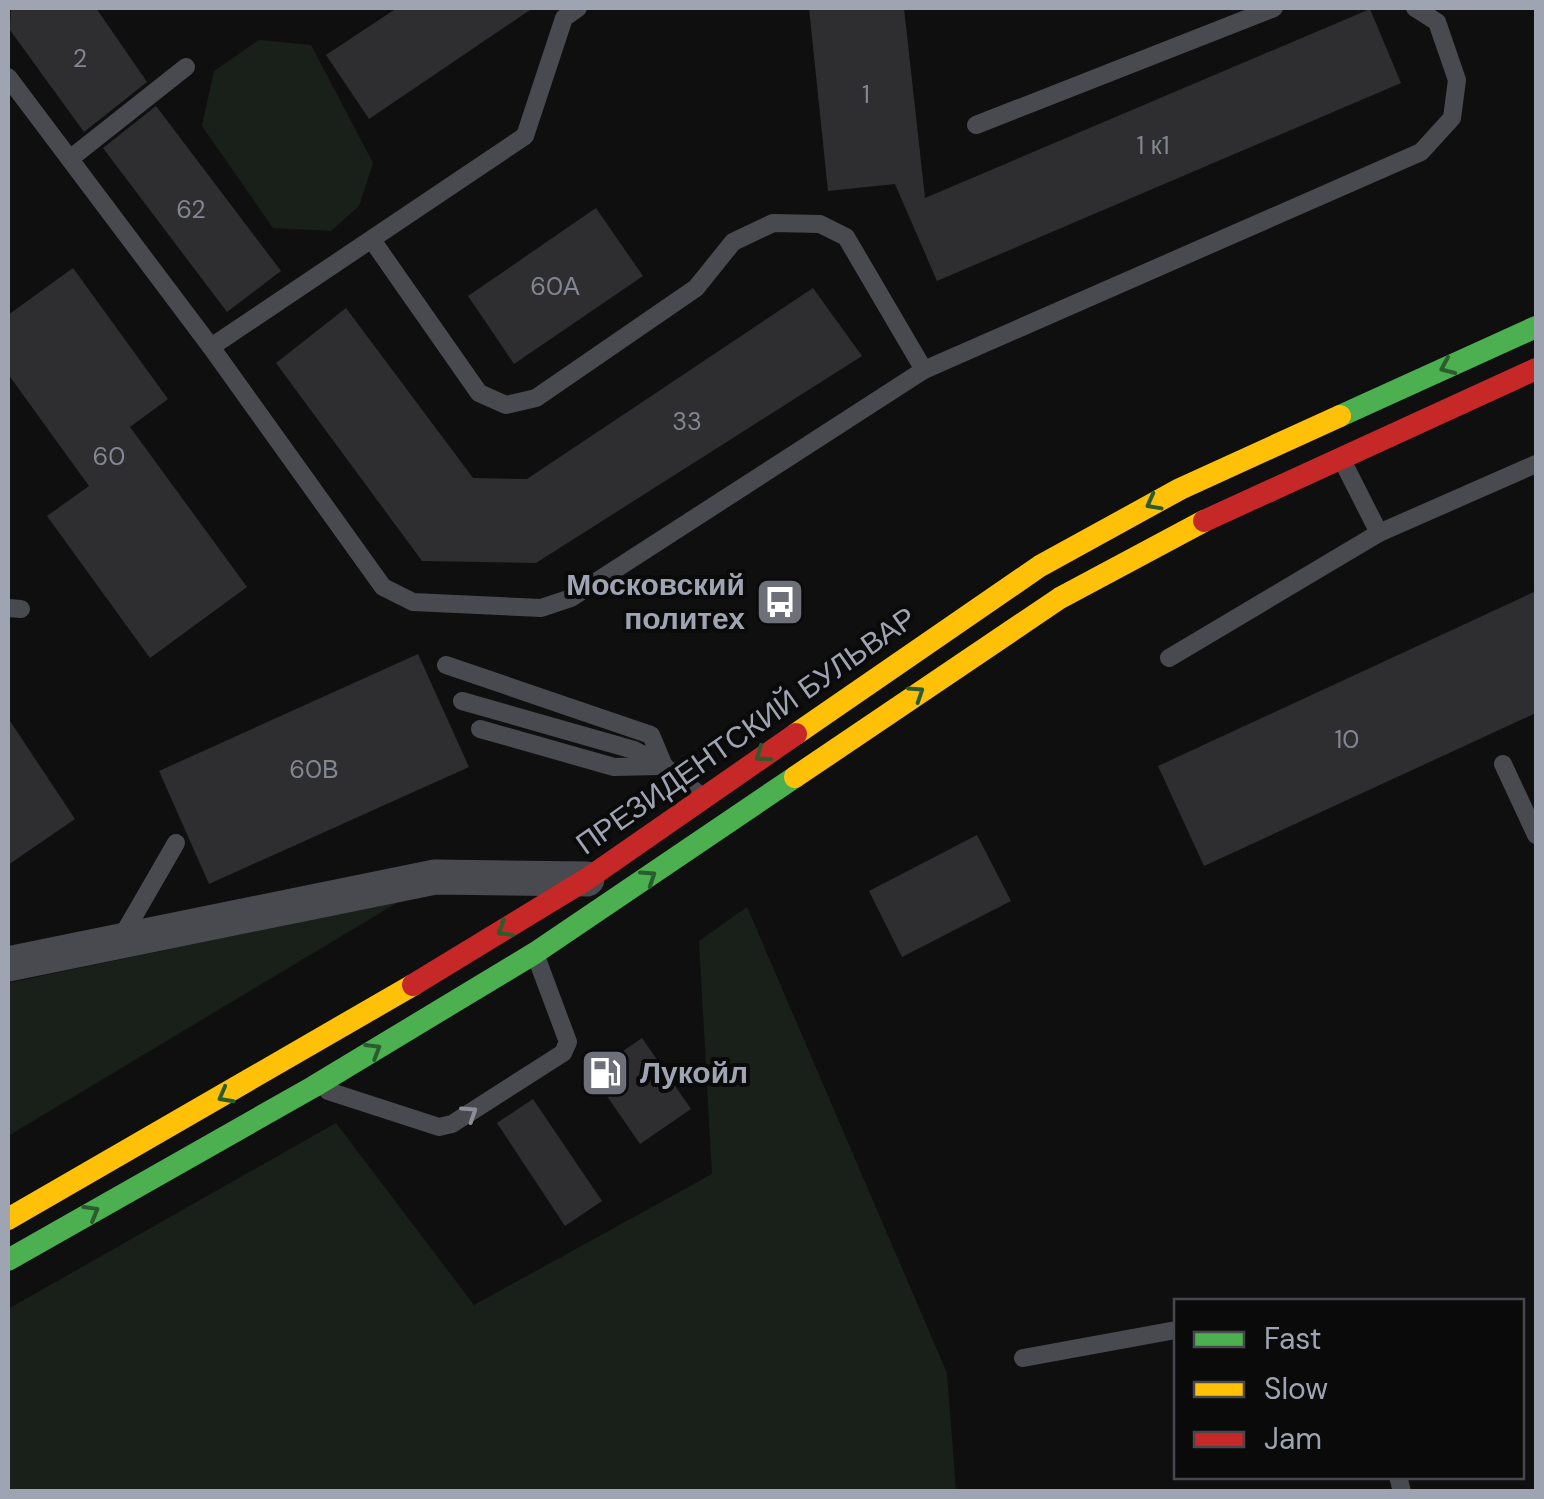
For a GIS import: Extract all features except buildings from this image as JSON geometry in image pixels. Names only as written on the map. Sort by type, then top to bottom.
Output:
[{"type":"main road","name":"ПРЕЗИДЕНТСКИЙ БУЛЬВАР","points":[[8,1219],[287,1061],[587,879],[1040,566],[1110,525],[1305,429],[1536,327]]},
{"type":"main road","points":[[8,1260],[312,1087],[535,953],[1060,598],[1135,554],[1339,455],[1536,369]]},
{"type":"street","points":[[8,964],[435,877],[587,879]]},
{"type":"lane","points":[[211,346],[525,136],[564,18],[578,8]]},
{"type":"lane","points":[[976,125],[1274,8]]},
{"type":"lane","points":[[8,77],[211,346],[384,587],[414,602],[540,608],[571,598],[924,370],[1421,152],[1452,118],[1457,80],[1436,22],[1415,8]]},
{"type":"lane","points":[[71,158],[186,67]]},
{"type":"lane","points":[[372,240],[478,393],[506,406],[536,398],[696,288],[732,242],[773,222],[820,224],[846,238],[924,370]]},
{"type":"lane","points":[[1339,455],[1378,534]]},
{"type":"lane","points":[[1168,658],[1378,534],[1536,464]]},
{"type":"lane","points":[[446,665],[651,735],[664,766]]},
{"type":"lane","points":[[462,701],[634,750],[664,766],[702,797]]},
{"type":"lane","points":[[480,729],[614,767],[664,766]]},
{"type":"lane","points":[[1503,764],[1536,834]]},
{"type":"lane","points":[[120,940],[176,843]]},
{"type":"lane","points":[[312,1087],[372,1102],[439,1128],[452,1124],[563,1053],[568,1042],[535,953]]},
{"type":"lane","points":[[1023,1358],[1174,1330]]},
{"type":"shaded area","points":[[259,40],[311,45],[373,163],[359,206],[331,231],[273,228],[202,126],[214,71]]},
{"type":"shaded area","points":[[400,901],[8,1136],[8,983]]},
{"type":"shaded area","points":[[747,907],[947,1373],[956,1491],[8,1491],[8,1309],[336,1123],[474,1305],[712,1174],[699,941]]},
{"type":"traffic: fast","points":[[1340,416],[1536,327]]},
{"type":"traffic: fast","points":[[8,1260],[313,1087],[535,953],[795,777]]},
{"type":"traffic: slow","points":[[796,734],[1040,566],[1180,489],[1340,416]]},
{"type":"traffic: slow","points":[[795,777],[1060,598],[1204,521]]},
{"type":"traffic: slow","points":[[8,1219],[413,985]]},
{"type":"traffic: jam","points":[[1204,521],[1536,369]]},
{"type":"traffic: jam","points":[[413,985],[587,879],[796,734]]},
{"type":"place","name":"Московский политех","points":[[780,602]]},
{"type":"place","name":"Лукойл","points":[[605,1073]]}]
